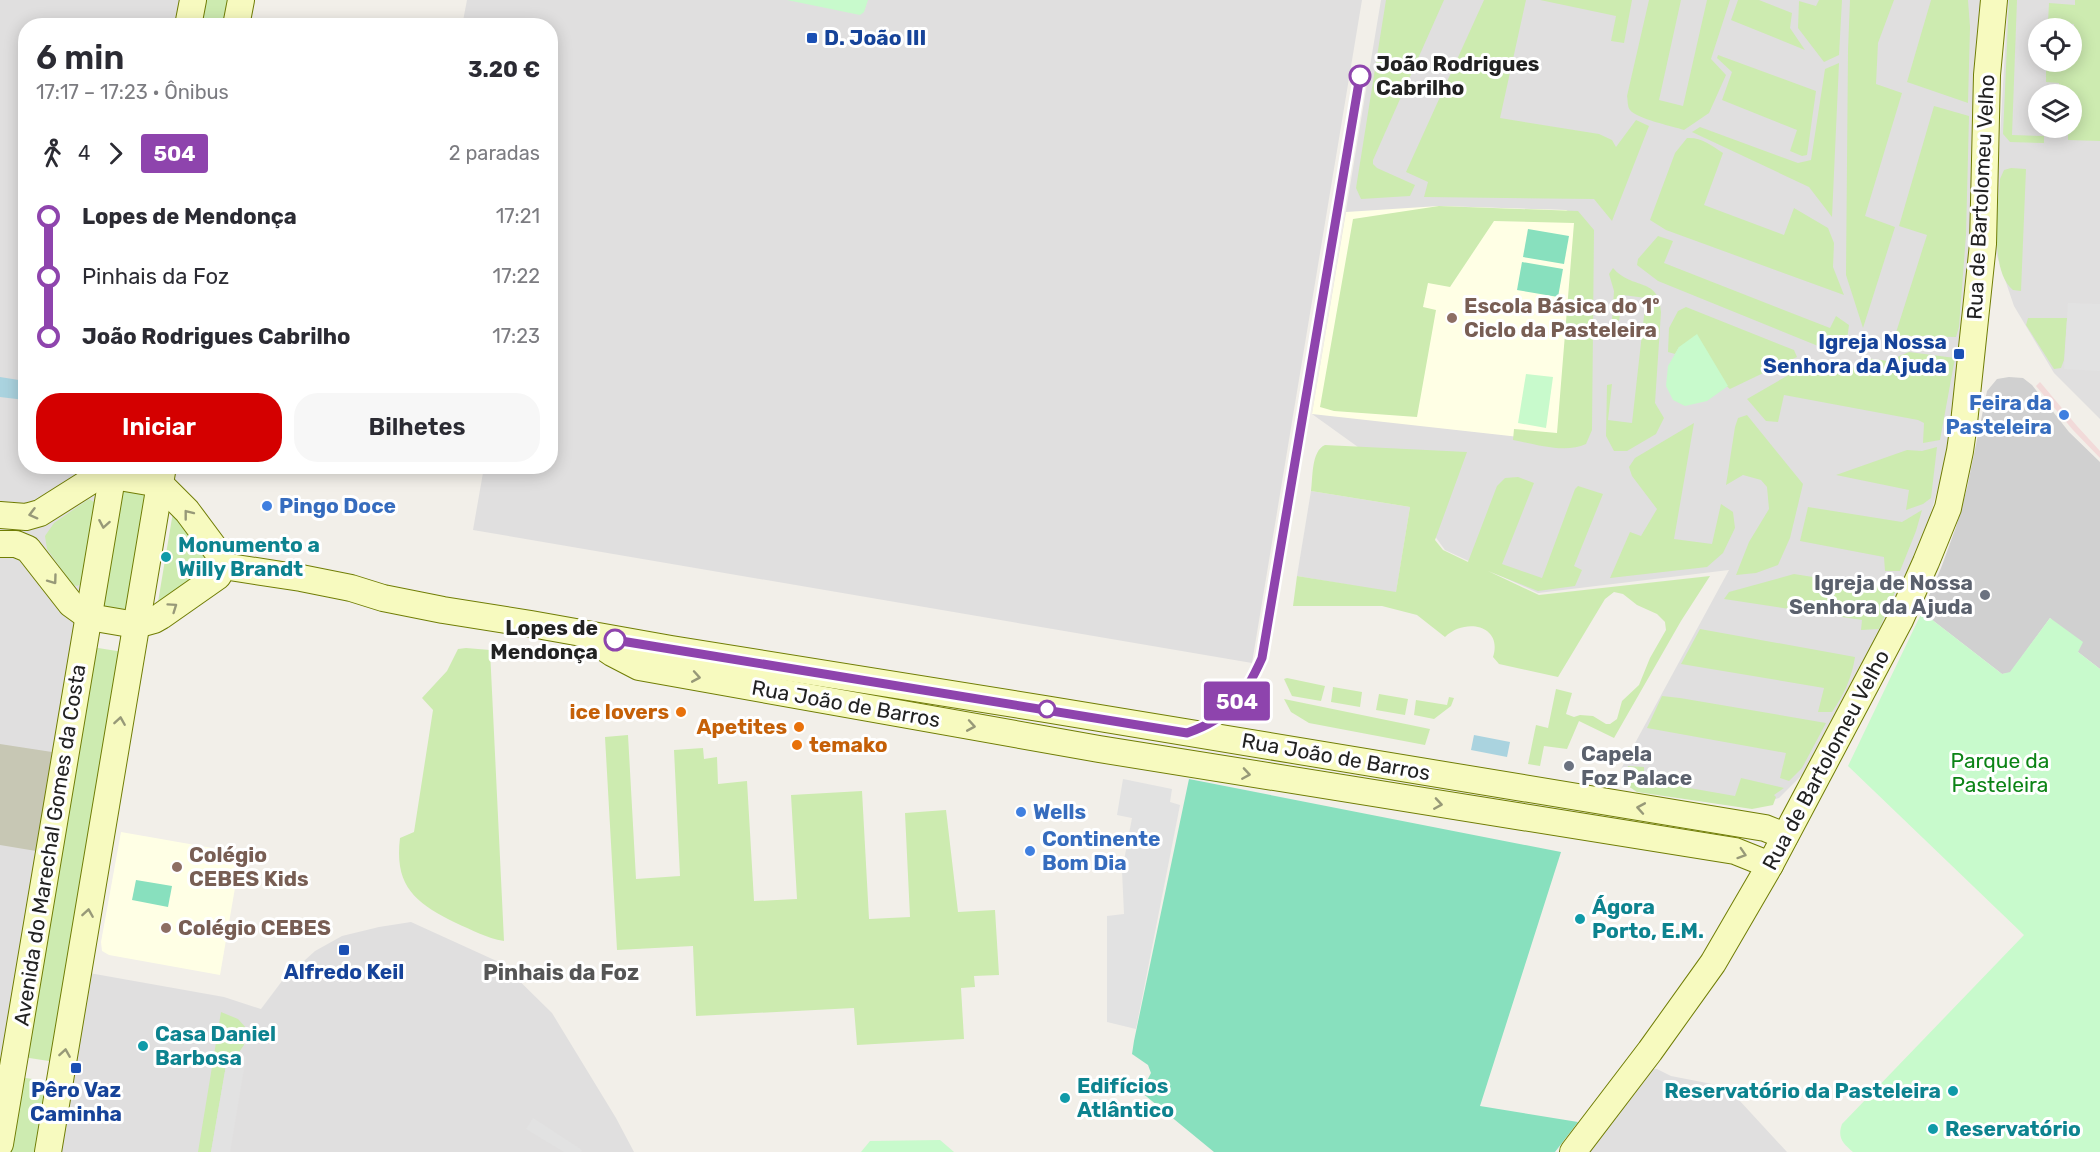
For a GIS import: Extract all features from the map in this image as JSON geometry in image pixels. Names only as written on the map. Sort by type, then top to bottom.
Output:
[{"type":"street","points":[[190,18],[193,0]]},
{"type":"street","points":[[238,18],[241,0]]},
{"type":"street","name":"Rua de Bartolomeu Velho","points":[[1574,1152],[1650,1052],[1713,963],[1770,866],[1900,620],[1948,508],[1964,423],[1983,244],[1987,75],[1994,0]]},
{"type":"street","points":[[0,515],[26,517],[34,515],[105,474]]},
{"type":"street","name":"Avenida do Marechal Gomes da Costa","points":[[0,1144],[112,474]]},
{"type":"street","points":[[0,544],[16,544],[28,549],[71,604],[88,617],[136,625],[154,620],[218,576],[223,566],[219,554],[162,475]]},
{"type":"street","points":[[48,1152],[162,475]]},
{"type":"street","name":"Rua João de Barros","points":[[223,566],[301,578],[427,607],[582,634],[1765,828],[1785,836]]},
{"type":"street","name":"Rua João de Barros","points":[[582,634],[639,667],[1188,764],[1735,851],[1770,866]]},
{"type":"street","points":[[1188,764],[1213,752],[1227,739]]},
{"type":"street","points":[[1686,844],[1698,838],[1700,831],[1698,818]]},
{"type":"shaded area","points":[[0,0],[193,0],[189,18],[18,18],[18,474],[113,474],[0,1144]]},
{"type":"shaded area","points":[[467,0],[1362,0],[1252,663],[473,530],[483,474],[558,474],[558,18],[464,18]]},
{"type":"shaded area","points":[[1381,0],[1994,0],[1985,204],[1942,474],[1924,537],[1855,686],[1804,773],[1779,798],[1749,807],[1633,786],[1621,769],[1729,570],[1538,593],[1445,550],[1383,465],[1312,414]]},
{"type":"shaded area","points":[[2008,0],[2100,0],[2100,419],[2054,373],[2014,306],[1996,253],[1994,238]]},
{"type":"shaded area","name":"Escola Básica do 1º Ciclo da Pasteleira","points":[[1439,206],[1566,210],[1583,220],[1565,442],[1312,414],[1346,212]]},
{"type":"shaded area","points":[[2068,303],[2100,304],[2100,371],[2064,369]]},
{"type":"shaded area","points":[[2023,378],[2032,385],[2069,432],[2100,462],[2100,669],[2078,652],[2050,618],[2010,673],[2002,674],[1922,612],[1956,527],[1967,488],[1987,391],[1997,379]]},
{"type":"shaded area","name":"Feira da Pasteleira","points":[[2040,382],[2100,451],[2100,458],[2036,386]]},
{"type":"shaded area","points":[[1311,491],[1410,507],[1396,593],[1297,576]]},
{"type":"shaded area","points":[[0,744],[52,752],[36,851],[0,845]]},
{"type":"shaded area","points":[[1123,779],[1172,789],[1170,802],[1180,805],[1136,1029],[1107,1022],[1107,916],[1124,914],[1122,871],[1132,818],[1117,815]]},
{"type":"shaded area","points":[[121,832],[241,853],[220,975],[109,955],[102,951],[101,942]]},
{"type":"shaded area","points":[[411,922],[501,963],[552,1013],[634,1152],[48,1152],[78,971],[224,997],[261,1009],[282,981],[315,951],[342,936]]},
{"type":"shaded area","points":[[228,1054],[246,1057],[230,1152],[211,1152]]},
{"type":"shaded area","points":[[1650,1069],[1657,1069],[1671,1076],[1712,1084],[1739,1100],[1787,1152],[1583,1152]]},
{"type":"shaded area","points":[[533,1118],[582,1150],[581,1152],[564,1152],[526,1129]]},
{"type":"green space","points":[[201,0],[232,0],[228,18],[198,18]]},
{"type":"green space","points":[[787,0],[868,0],[864,12],[860,15]]},
{"type":"green space","points":[[1386,0],[1444,0],[1373,160],[1377,168],[1415,185],[1410,196],[1361,199],[1356,188]]},
{"type":"green space","points":[[1484,0],[1526,0],[1500,118],[1599,134],[1612,140],[1616,147],[1636,120],[1649,126],[1612,221],[1594,199],[1424,197],[1428,182],[1406,172]]},
{"type":"green space","points":[[1540,0],[1632,0],[1624,43],[1611,41],[1616,16]]},
{"type":"green space","points":[[1649,0],[1681,0],[1659,100],[1683,106],[1707,0],[1730,0],[1711,59],[1726,75],[1709,113],[1684,130],[1640,116],[1628,107],[1627,96]]},
{"type":"green space","points":[[1738,0],[1759,0],[1792,13],[1790,28],[1805,50],[1731,20]]},
{"type":"green space","points":[[1819,0],[1842,0],[1839,55],[1824,62],[1798,28],[1799,1],[1816,6]]},
{"type":"green space","points":[[1850,0],[1894,0],[1878,43],[1876,84],[1902,93],[1865,216],[1895,227],[1863,328],[1846,275]]},
{"type":"green space","points":[[1931,0],[1968,0],[1970,27],[1968,103],[1907,82]]},
{"type":"green space","points":[[2009,0],[2017,0],[2012,135],[2044,138],[2044,143],[2010,142],[2003,134]]},
{"type":"green space","points":[[2075,0],[2100,0],[2100,141],[2068,140],[2068,138],[2082,138],[2082,84],[2046,82],[2046,72],[2082,72],[2082,18],[2048,18],[2049,3],[2075,5]]},
{"type":"green space","points":[[1718,55],[1816,91],[1807,155],[1802,156],[1790,151],[1797,130],[1722,100],[1732,72],[1717,58]]},
{"type":"green space","points":[[1839,63],[1832,217],[1809,187],[1692,132],[1700,127],[1798,163],[1811,160],[1825,69]]},
{"type":"green space","points":[[1934,106],[1969,116],[1966,235],[1959,327],[1956,337],[1909,336],[1893,342],[1927,235],[1899,226]]},
{"type":"green space","points":[[1687,138],[1701,140],[1723,153],[1704,205],[1784,235],[1794,208],[1828,228],[1834,243],[1833,267],[1844,295],[1666,230],[1650,220],[1675,153]]},
{"type":"green space","points":[[2026,169],[2021,291],[2013,290],[2005,281],[1998,254],[1997,221],[2000,179],[2004,170]]},
{"type":"green space","points":[[1439,206],[1578,211],[1594,230],[1592,430],[1586,444],[1559,448],[1513,440],[1514,429],[1557,433],[1574,223],[1494,221],[1450,287],[1428,283],[1423,307],[1436,310],[1417,417],[1334,411],[1320,407],[1353,219]]},
{"type":"green space","points":[[1528,229],[1569,236],[1564,264],[1523,257]]},
{"type":"green space","points":[[1658,236],[1673,241],[1664,263],[1830,328],[1836,316],[1849,325],[1846,348],[1823,348],[1658,281],[1637,265],[1638,259]]},
{"type":"green space","points":[[1522,262],[1563,269],[1558,297],[1517,290]]},
{"type":"green space","points":[[1613,268],[1629,280],[1650,288],[1659,301],[1661,312],[1655,403],[1664,418],[1656,434],[1627,451],[1614,451],[1606,436],[1607,385],[1612,384],[1608,420],[1632,423],[1646,298],[1623,295],[1619,321],[1612,320],[1614,291],[1609,274]]},
{"type":"green space","points":[[1686,307],[1794,350],[1797,357],[1730,389],[1679,347],[1675,354],[1668,352],[1669,328],[1678,311]]},
{"type":"green space","points":[[2028,318],[2067,318],[2064,360],[2061,368],[2054,369],[2026,325]]},
{"type":"green space","points":[[1697,334],[1728,386],[1707,401],[1685,406],[1673,400],[1666,386],[1668,366],[1679,347]]},
{"type":"green space","points":[[1909,352],[1955,358],[1940,440],[1923,443],[1924,423],[1918,420],[1784,395],[1778,422],[1766,421],[1747,399],[1792,373],[1818,367],[1833,371],[1853,367],[1865,358],[1888,361]]},
{"type":"green space","points":[[1526,374],[1553,377],[1546,428],[1518,423]]},
{"type":"green space","points":[[1747,415],[1803,484],[1790,538],[1778,565],[1756,573],[1736,575],[1749,542],[1769,509],[1767,487],[1761,480],[1743,475],[1726,485],[1735,427],[1738,418]]},
{"type":"green space","points":[[1694,423],[1674,539],[1712,544],[1721,504],[1733,512],[1735,528],[1723,553],[1707,567],[1610,578],[1630,532],[1641,536],[1657,509],[1632,476],[1629,467],[1635,458]]},
{"type":"green space","points":[[1325,445],[1467,452],[1435,540],[1443,550],[1468,562],[1497,486],[1505,478],[1518,477],[1534,483],[1502,564],[1542,578],[1575,489],[1578,486],[1603,494],[1574,566],[1582,570],[1575,586],[1538,591],[1488,571],[1539,595],[1710,576],[1681,621],[1614,738],[1579,721],[1567,749],[1544,746],[1540,766],[1528,764],[1536,725],[1548,728],[1556,689],[1572,693],[1566,714],[1574,717],[1593,716],[1610,724],[1617,719],[1622,701],[1639,685],[1650,658],[1666,630],[1665,622],[1657,614],[1637,605],[1623,594],[1614,592],[1605,599],[1558,677],[1499,664],[1493,657],[1495,646],[1493,638],[1481,628],[1463,627],[1445,637],[1417,615],[1382,606],[1293,606],[1297,576],[1396,592],[1410,507],[1311,491],[1315,459],[1320,448]]},
{"type":"green space","points":[[1937,447],[1931,498],[1923,504],[1906,510],[1909,490],[1836,475],[1907,450],[1922,451]]},
{"type":"green space","points":[[119,487],[151,492],[130,615],[98,610]]},
{"type":"green space","points":[[89,499],[94,502],[95,506],[81,584],[77,586],[73,585],[47,549],[45,536],[54,523]]},
{"type":"green space","points":[[1808,507],[1902,522],[1922,510],[1900,571],[1885,571],[1884,557],[1800,541]]},
{"type":"green space","points":[[173,512],[206,556],[207,562],[205,570],[158,602]]},
{"type":"green space","points":[[1794,574],[1870,586],[1899,583],[1879,629],[1861,630],[1862,620],[1724,599],[1729,592]]},
{"type":"green space","name":"Parque da Pasteleira","points":[[1922,612],[2002,674],[2010,672],[2050,618],[2083,642],[2078,652],[2100,669],[2100,1152],[1853,1152],[1841,1137],[1842,1124],[2024,935],[1848,766]]},
{"type":"green space","points":[[1700,629],[1855,657],[1850,679],[1832,712],[1818,712],[1824,688],[1681,664]]},
{"type":"green space","points":[[92,647],[123,652],[55,1062],[23,1057]]},
{"type":"green space","points":[[458,649],[490,650],[504,941],[456,923],[419,900],[405,881],[399,855],[400,838],[414,832],[433,710],[422,698],[447,671]]},
{"type":"green space","points":[[1284,679],[1325,686],[1321,701],[1292,696]]},
{"type":"green space","points":[[1333,687],[1362,692],[1360,707],[1331,702]]},
{"type":"green space","points":[[1379,694],[1408,699],[1405,715],[1376,710]]},
{"type":"green space","points":[[1662,696],[1826,723],[1802,768],[1789,781],[1780,778],[1786,753],[1647,728]]},
{"type":"green space","points":[[1449,697],[1454,698],[1451,706],[1434,719],[1414,715],[1416,700],[1447,705]]},
{"type":"green space","points":[[1284,699],[1430,729],[1425,745],[1309,723],[1291,712]]},
{"type":"green space","points":[[628,735],[636,879],[680,876],[674,750],[703,748],[704,759],[717,757],[718,784],[747,781],[754,901],[797,899],[791,795],[862,791],[869,919],[910,917],[905,813],[946,810],[958,912],[995,910],[999,975],[974,976],[975,987],[961,988],[964,1039],[857,1045],[854,1008],[696,1016],[693,946],[617,950],[605,737]]},
{"type":"green space","points":[[1628,766],[1644,767],[1644,780],[1735,796],[1741,778],[1784,788],[1774,795],[1776,797],[1773,805],[1752,809],[1637,792],[1628,786],[1625,775]]},
{"type":"green space","points":[[1189,779],[1561,852],[1480,1106],[1578,1122],[1555,1152],[1214,1152],[1141,1092],[1151,1073],[1148,1065],[1132,1054]]},
{"type":"green space","points":[[136,880],[172,886],[168,907],[132,900]]},
{"type":"green space","points":[[221,1012],[238,1019],[247,1029],[244,1045],[237,1055],[228,1054],[211,1152],[198,1152]]},
{"type":"green space","points":[[20,1077],[51,1082],[39,1152],[7,1152]]},
{"type":"green space","points":[[940,1140],[954,1152],[861,1152],[870,1141]]},
{"type":"water","points":[[0,377],[18,380],[18,399],[0,397]]},
{"type":"water","points":[[1474,735],[1510,742],[1507,757],[1471,750]]},
{"type":"bus line","name":"504","points":[[615,640],[1187,733],[1203,727],[1231,709],[1251,684],[1262,658],[1360,76]]},
{"type":"place","name":"D. João III","points":[[812,38]]},
{"type":"place","name":"João Rodrigues Cabrilho","points":[[1360,76]]},
{"type":"place","name":"Escola Básica do 1º Ciclo da Pasteleira","points":[[1452,318]]},
{"type":"place","name":"Igreja Nossa Senhora da Ajuda","points":[[1959,354]]},
{"type":"place","name":"Feira da Pasteleira","points":[[2064,415]]},
{"type":"place","name":"Pingo Doce","points":[[267,506]]},
{"type":"place","name":"Monumento a Willy Brandt","points":[[166,557]]},
{"type":"place","name":"Igreja de Nossa Senhora da Ajuda","points":[[1985,595]]},
{"type":"place","name":"Lopes de Mendonça","points":[[615,640]]},
{"type":"place","name":"ice lovers","points":[[681,712]]},
{"type":"place","name":"Apetites","points":[[799,727]]},
{"type":"place","name":"temako","points":[[797,745]]},
{"type":"place","name":"Capela Foz Palace","points":[[1569,766]]},
{"type":"place","name":"Wells","points":[[1021,812]]},
{"type":"place","name":"Continente Bom Dia","points":[[1030,851]]},
{"type":"place","name":"Colégio CEBES Kids","points":[[177,867]]},
{"type":"place","name":"Ágora Porto, E.M.","points":[[1580,919]]},
{"type":"place","name":"Colégio CEBES","points":[[166,928]]},
{"type":"place","name":"Alfredo Keil","points":[[344,950]]},
{"type":"place","name":"Casa Daniel Barbosa","points":[[143,1046]]},
{"type":"place","name":"Pêro Vaz Caminha","points":[[76,1068]]},
{"type":"place","name":"Reservatório da Pasteleira","points":[[1953,1091]]},
{"type":"place","name":"Edifícios Atlântico","points":[[1065,1098]]},
{"type":"place","name":"Reservatório","points":[[1933,1129]]},
{"type":"district","name":"Pinhais da Foz","points":[[561,972]]}]
